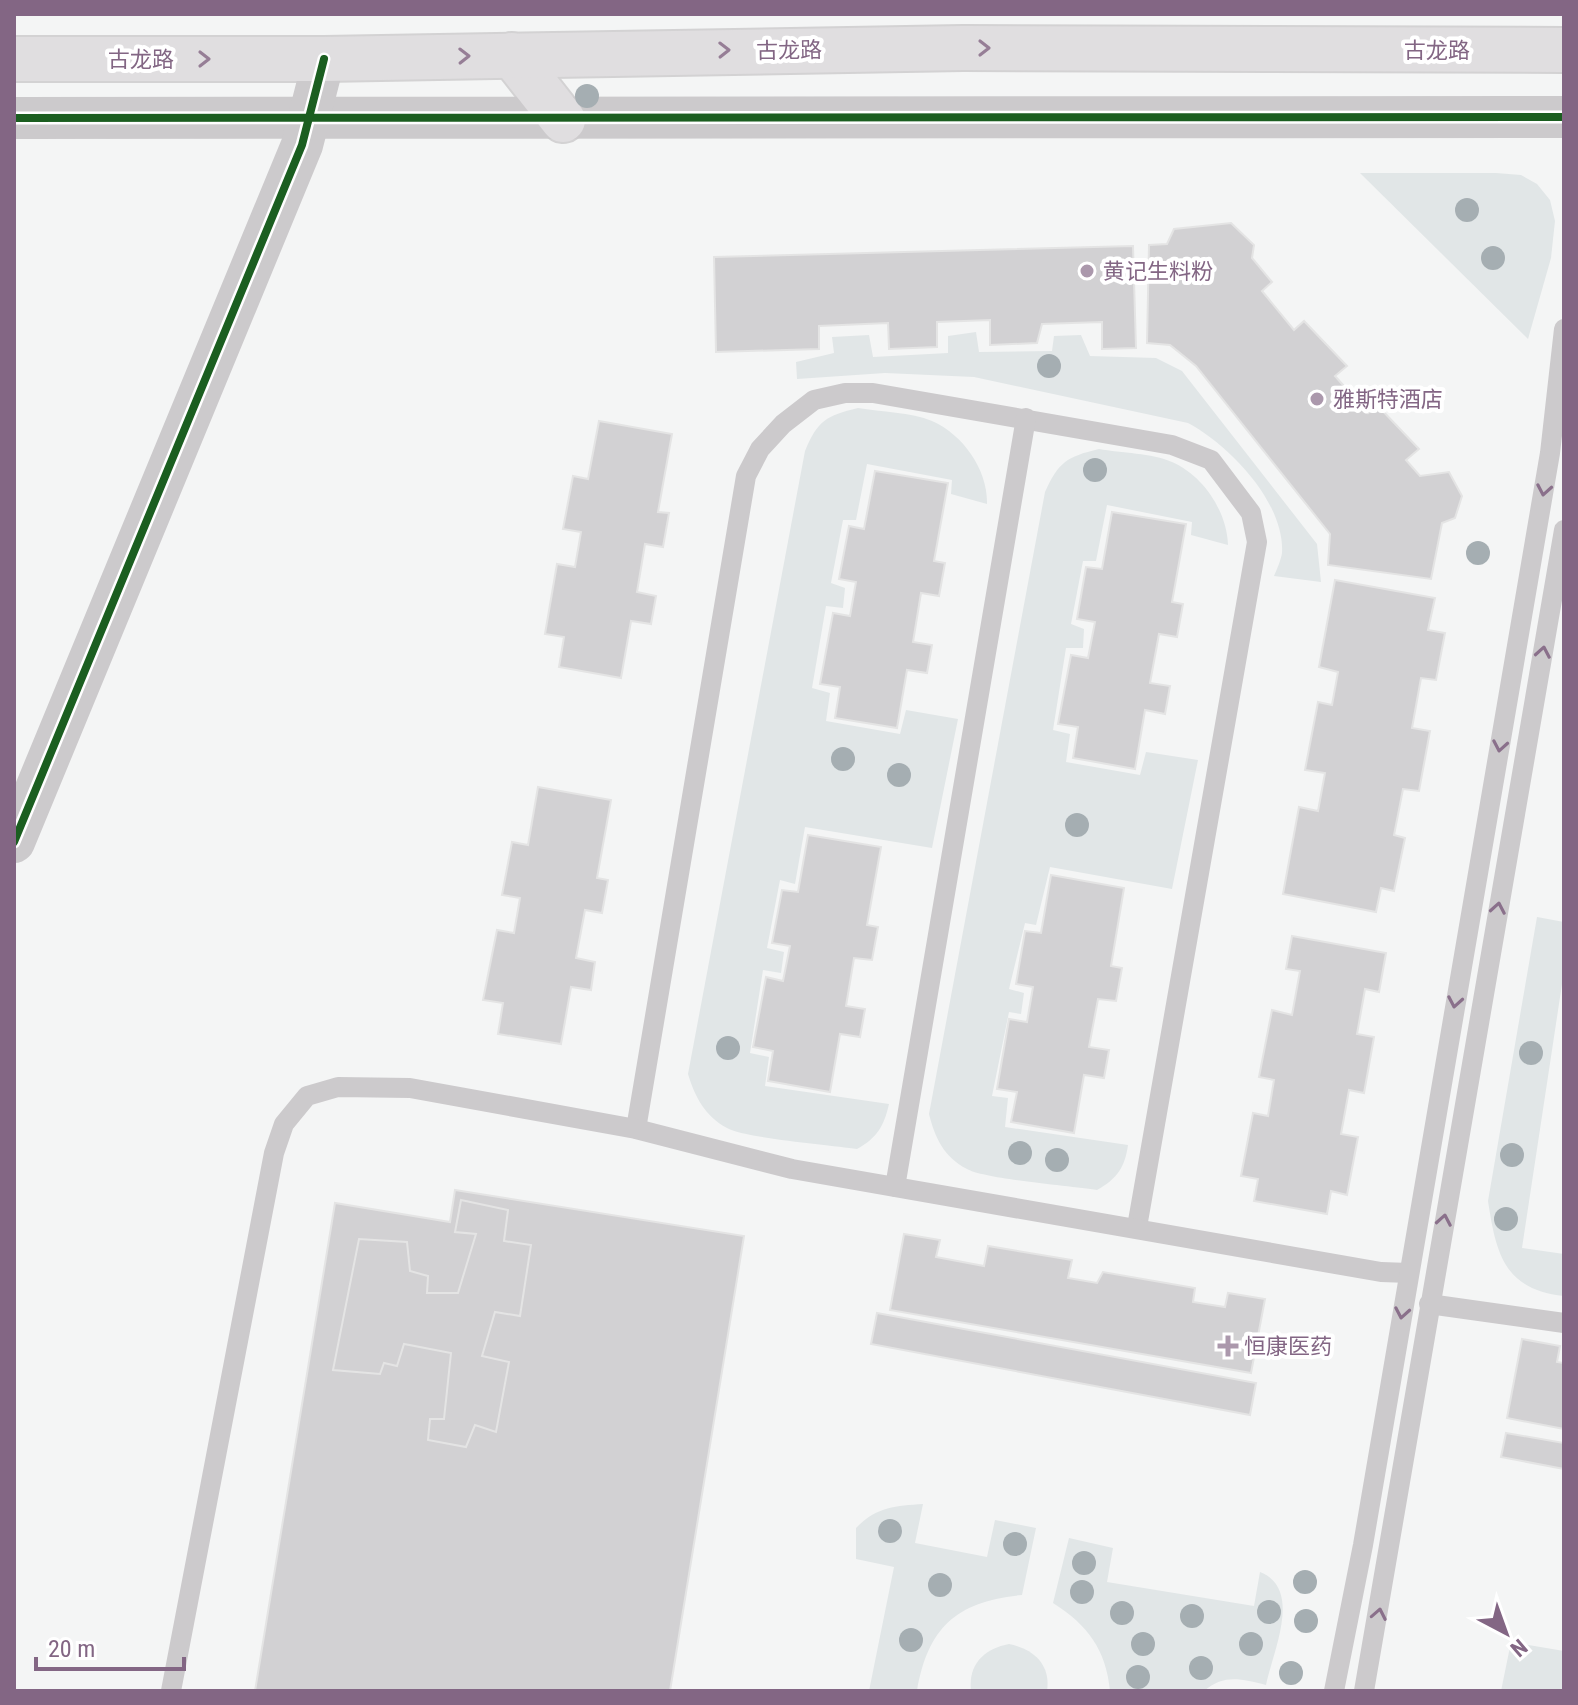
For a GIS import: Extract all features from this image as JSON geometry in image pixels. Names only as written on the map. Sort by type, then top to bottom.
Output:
[{"type":"main road","name":"古龙路","points":[[14,59],[324,59],[948,48],[1564,50]]},
{"type":"main road","points":[[512,55],[563,120]]},
{"type":"street","points":[[14,842],[302,145],[324,59]]},
{"type":"street","points":[[14,118],[1564,117]]},
{"type":"lane","points":[[1334,1691],[1363,1545],[1550,453],[1564,329]]},
{"type":"lane","points":[[636,1129],[746,476],[760,449],[783,424],[814,400],[845,393],[873,393],[1172,445],[1211,460],[1251,513],[1257,542],[1137,1227]]},
{"type":"lane","points":[[895,1187],[1026,418]]},
{"type":"lane","points":[[1364,1691],[1393,1538],[1429,1304],[1564,530]]},
{"type":"lane","points":[[171,1691],[274,1153],[284,1124],[307,1096],[338,1087],[410,1088],[636,1129],[792,1169],[1381,1272],[1409,1273]]},
{"type":"lane","points":[[1429,1304],[1564,1323]]},
{"type":"shaded area","points":[[1360,173],[1496,173],[1521,175],[1537,184],[1550,200],[1555,221],[1551,258],[1528,339]]},
{"type":"shaded area","points":[[976,332],[979,352],[1052,351],[1054,336],[1081,335],[1090,356],[1156,358],[1182,371],[1317,544],[1321,582],[1274,576],[1282,553],[1280,534],[1264,495],[1236,460],[1188,423],[974,377],[885,373],[797,379],[796,362],[834,353],[832,337],[869,335],[873,357],[948,353],[948,336]]},
{"type":"shaded area","points":[[858,408],[915,416],[944,427],[972,455],[983,479],[987,504],[951,494],[952,480],[867,464],[856,520],[843,520],[831,583],[845,588],[843,608],[826,606],[812,688],[830,693],[826,721],[900,734],[906,710],[958,719],[932,848],[805,827],[795,884],[780,880],[767,948],[784,952],[781,973],[763,970],[750,1053],[769,1057],[765,1086],[889,1104],[879,1131],[857,1149],[736,1132],[713,1118],[702,1105],[688,1074],[805,451],[814,432],[824,421]]},
{"type":"shaded area","points":[[1099,449],[1155,457],[1184,468],[1212,496],[1223,520],[1228,545],[1191,535],[1192,522],[1107,505],[1096,561],[1083,561],[1071,624],[1084,629],[1083,648],[1066,648],[1053,730],[1070,734],[1066,762],[1140,775],[1146,752],[1198,760],[1172,889],[1050,867],[1036,925],[1025,923],[1009,989],[1024,993],[1021,1014],[1009,1012],[992,1096],[1008,1098],[1005,1127],[1128,1145],[1119,1172],[1097,1190],[1009,1179],[967,1169],[952,1159],[942,1146],[929,1114],[1045,492],[1065,462]]},
{"type":"shaded area","points":[[1537,917],[1564,922],[1564,971],[1522,1248],[1564,1254],[1564,1296],[1528,1286],[1506,1266],[1495,1237],[1488,1201]]},
{"type":"shaded area","points":[[923,1504],[915,1543],[987,1557],[995,1520],[1036,1528],[1022,1595],[980,1604],[949,1621],[929,1650],[917,1691],[869,1691],[894,1567],[856,1559],[856,1528],[886,1509]]},
{"type":"shaded area","points":[[1069,1538],[1113,1548],[1107,1582],[1254,1606],[1260,1572],[1273,1580],[1283,1606],[1282,1622],[1266,1685],[1233,1679],[1219,1682],[1204,1691],[1110,1691],[1104,1663],[1093,1640],[1076,1620],[1053,1603]]},
{"type":"shaded area","points":[[1511,1642],[1564,1651],[1564,1691],[1501,1691]]},
{"type":"shaded area","points":[[1009,1644],[1026,1650],[1039,1660],[1046,1673],[1047,1691],[971,1691],[972,1673],[980,1659],[992,1650]]},
{"type":"building","points":[[1231,223],[1254,245],[1252,258],[1272,282],[1262,291],[1294,330],[1304,321],[1347,366],[1335,376],[1368,413],[1377,405],[1419,449],[1406,460],[1420,476],[1449,472],[1462,496],[1455,518],[1442,523],[1431,579],[1328,565],[1330,534],[1196,366],[1170,345],[1147,343],[1149,245],[1167,244],[1174,229]]},
{"type":"building","points":[[1133,246],[1136,348],[1102,349],[1102,322],[1042,324],[1037,343],[990,345],[990,320],[937,322],[937,347],[889,349],[888,323],[819,326],[819,349],[716,352],[714,257]]},
{"type":"building","points":[[599,421],[672,434],[658,512],[669,513],[663,547],[645,544],[637,592],[656,596],[651,624],[631,621],[621,678],[559,667],[564,637],[545,634],[557,564],[575,567],[581,532],[563,529],[573,476],[588,479]]},
{"type":"building","points":[[875,471],[948,483],[934,561],[945,563],[939,596],[921,593],[913,642],[932,645],[927,673],[907,670],[897,728],[835,718],[840,687],[820,684],[833,613],[850,616],[856,582],[839,579],[849,526],[864,529]]},
{"type":"building","points":[[1112,512],[1186,524],[1172,602],[1183,604],[1177,637],[1159,634],[1150,683],[1170,686],[1165,714],[1145,710],[1135,769],[1073,758],[1078,727],[1058,724],[1071,655],[1088,658],[1095,622],[1077,619],[1086,567],[1102,569]]},
{"type":"building","points":[[1335,580],[1435,598],[1428,630],[1445,633],[1436,680],[1421,678],[1412,728],[1430,731],[1419,791],[1403,789],[1394,835],[1405,838],[1394,891],[1381,888],[1376,912],[1283,894],[1299,807],[1318,811],[1325,773],[1305,770],[1318,702],[1332,705],[1338,672],[1319,667]]},
{"type":"building","points":[[538,787],[611,800],[597,878],[608,880],[602,913],[585,910],[576,958],[595,962],[591,990],[571,987],[561,1044],[498,1034],[503,1003],[483,1000],[497,930],[514,933],[520,898],[502,895],[512,842],[528,845]]},
{"type":"building","points":[[808,835],[881,847],[867,925],[878,927],[872,960],[854,958],[846,1006],[865,1009],[860,1037],[840,1034],[830,1092],[768,1081],[773,1051],[753,1047],[766,977],[783,981],[790,946],[772,943],[782,890],[798,892]]},
{"type":"building","points":[[1051,875],[1124,888],[1111,966],[1122,968],[1116,1001],[1098,999],[1089,1047],[1109,1050],[1104,1078],[1084,1075],[1074,1133],[1011,1122],[1017,1092],[997,1089],[1009,1019],[1027,1022],[1033,987],[1016,984],[1025,931],[1041,933]]},
{"type":"building","points":[[1292,936],[1386,953],[1379,992],[1365,989],[1357,1034],[1374,1037],[1364,1093],[1349,1090],[1341,1134],[1358,1137],[1347,1195],[1331,1191],[1327,1214],[1254,1201],[1258,1179],[1241,1176],[1253,1113],[1268,1116],[1274,1080],[1259,1077],[1272,1010],[1292,1015],[1300,971],[1286,969]]},
{"type":"building","points":[[455,1190],[744,1236],[670,1691],[255,1691],[335,1203],[450,1222]]},
{"type":"building","points":[[461,1200],[508,1210],[504,1241],[531,1245],[520,1316],[495,1312],[482,1356],[509,1362],[496,1432],[475,1425],[466,1447],[428,1440],[430,1419],[444,1419],[451,1353],[404,1344],[397,1366],[384,1363],[380,1374],[333,1370],[359,1239],[407,1242],[410,1271],[428,1276],[427,1293],[458,1293],[476,1234],[455,1232]]},
{"type":"building","points":[[904,1234],[940,1240],[936,1257],[984,1266],[988,1246],[1072,1260],[1068,1278],[1097,1283],[1103,1272],[1195,1288],[1193,1302],[1225,1307],[1228,1293],[1265,1299],[1251,1373],[890,1310]]},
{"type":"building","points":[[877,1313],[1256,1383],[1250,1415],[871,1344]]},
{"type":"building","points":[[1522,1339],[1560,1346],[1557,1362],[1564,1363],[1564,1429],[1507,1418]]},
{"type":"building","points":[[1506,1433],[1564,1443],[1564,1469],[1501,1457]]},
{"type":"cycle path","points":[[14,842],[302,145],[324,59]]},
{"type":"cycle path","points":[[14,118],[1564,117]]},
{"type":"place","name":"黄记生料粉","points":[[1087,271]]},
{"type":"place","name":"雅斯特酒店","points":[[1317,399]]},
{"type":"place","name":"恒康医药","points":[[1228,1346]]}]
